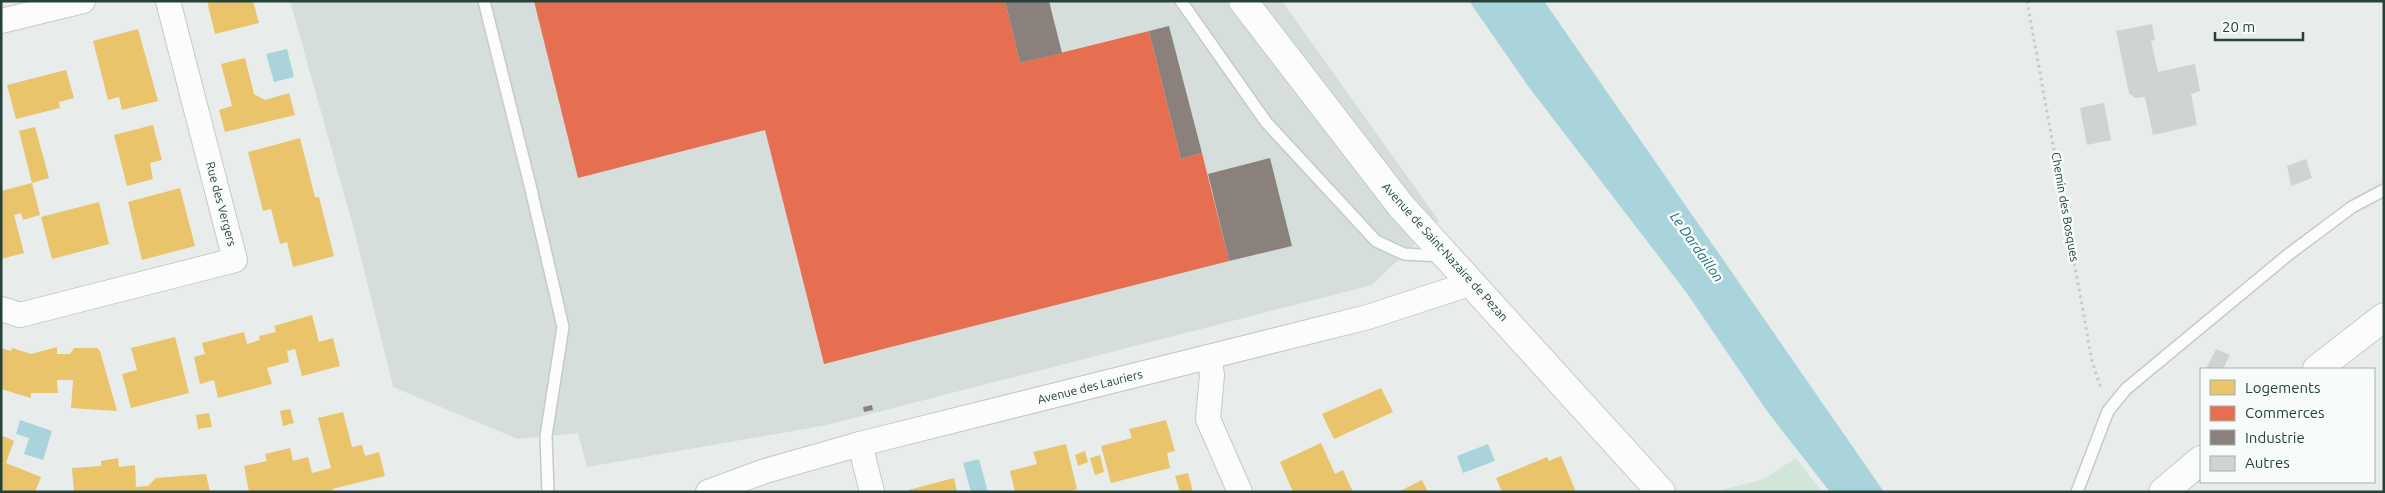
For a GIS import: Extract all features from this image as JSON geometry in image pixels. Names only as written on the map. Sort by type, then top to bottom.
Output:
[{"type":"street","points":[[1,22],[82,1]]},
{"type":"street","name":"Rue des Vergers","points":[[1,309],[20,315],[235,260],[168,1]]},
{"type":"street","name":"Avenue de Saint-Nazaire de Pezan","points":[[1243,1],[1401,206],[1661,492]]},
{"type":"street","name":"Avenue des Lauriers","points":[[708,492],[765,471],[860,444],[1368,318],[1472,283]]},
{"type":"street","points":[[2318,368],[2384,317]]},
{"type":"street","points":[[1209,357],[1212,375],[1208,420],[1240,492]]},
{"type":"street","points":[[860,444],[872,492]]},
{"type":"street","points":[[2163,492],[2200,461]]},
{"type":"lane","points":[[484,1],[530,184],[563,327],[546,436],[548,492]]},
{"type":"lane","points":[[1180,1],[1266,122],[1376,241],[1404,254],[1448,256]]},
{"type":"lane","points":[[2077,492],[2108,411],[2126,389],[2289,254],[2352,207],[2384,190]]},
{"type":"path","name":"Chemin des Bosques","points":[[2027,1],[2092,361],[2108,411]]},
{"type":"shaded area","points":[[290,1],[1282,1],[1439,221],[1372,285],[827,425],[587,467],[578,433],[518,439],[393,387],[353,226]]},
{"type":"green space","points":[[1796,458],[1822,492],[1713,492],[1764,479]]},
{"type":"water","name":"Le Dardaillon","points":[[1469,1],[1544,1],[1884,492],[1830,492],[1767,411],[1686,292],[1528,86]]},
{"type":"water","points":[[287,49],[294,77],[274,82],[266,54]]},
{"type":"water","points":[[20,420],[52,431],[43,460],[24,454],[29,438],[16,434]]},
{"type":"water","points":[[1488,444],[1495,461],[1463,473],[1457,456]]},
{"type":"water","points":[[979,459],[988,492],[971,492],[963,463]]},
{"type":"building: Logements","points":[[207,1],[253,1],[259,23],[215,34]]},
{"type":"building: Logements","points":[[138,29],[158,101],[122,110],[119,97],[108,100],[93,41]]},
{"type":"building: Logements","points":[[245,58],[254,94],[265,100],[289,93],[295,115],[225,132],[219,110],[232,106],[221,64]]},
{"type":"building: Logements","points":[[66,70],[74,98],[59,102],[60,108],[16,119],[7,85]]},
{"type":"building: Logements","points":[[153,125],[162,160],[150,163],[153,179],[127,186],[114,135]]},
{"type":"building: Logements","points":[[35,127],[49,178],[32,183],[19,131]]},
{"type":"building: Logements","points":[[300,138],[315,197],[319,197],[334,256],[293,267],[287,242],[280,244],[271,209],[263,211],[248,152]]},
{"type":"building: Logements","points":[[32,183],[40,215],[23,220],[21,213],[14,215],[24,253],[1,259],[1,191]]},
{"type":"building: Logements","points":[[180,188],[195,246],[142,260],[128,202]]},
{"type":"building: Logements","points":[[99,202],[109,244],[52,259],[41,217]]},
{"type":"building: Logements","points":[[312,315],[319,342],[333,338],[340,366],[302,376],[295,349],[287,351],[289,362],[267,368],[272,384],[218,398],[214,380],[200,384],[194,357],[205,354],[202,343],[244,332],[247,344],[260,340],[259,336],[276,332],[274,326]]},
{"type":"building: Logements","points":[[175,337],[189,393],[131,408],[122,374],[137,370],[131,348]]},
{"type":"building: Logements","points":[[57,347],[57,354],[70,354],[74,348],[97,348],[100,351],[117,411],[71,408],[73,380],[57,380],[58,393],[31,393],[31,398],[1,389],[1,348],[11,351],[12,348],[31,354]]},
{"type":"building: Logements","points":[[1381,388],[1393,412],[1334,439],[1322,414]]},
{"type":"building: Logements","points":[[290,409],[294,423],[283,426],[280,411]]},
{"type":"building: Logements","points":[[343,412],[352,447],[362,445],[365,456],[379,452],[385,476],[336,488],[331,490],[332,492],[249,492],[244,466],[267,461],[265,454],[290,448],[293,461],[308,457],[312,473],[331,468],[318,418]]},
{"type":"building: Logements","points":[[209,413],[212,427],[198,429],[196,415]]},
{"type":"building: Logements","points":[[1166,420],[1175,451],[1167,453],[1170,468],[1111,483],[1101,446],[1132,438],[1129,429]]},
{"type":"building: Logements","points":[[1,435],[14,441],[6,463],[41,477],[35,492],[1,492]]},
{"type":"building: Logements","points":[[1321,443],[1335,474],[1343,470],[1353,492],[1293,492],[1280,462]]},
{"type":"building: Logements","points":[[1066,444],[1077,489],[1068,492],[1015,492],[1010,471],[1037,464],[1033,452]]},
{"type":"building: Logements","points":[[1085,451],[1088,462],[1078,466],[1075,455]]},
{"type":"building: Logements","points":[[1100,455],[1104,472],[1095,475],[1090,458]]},
{"type":"building: Logements","points":[[1561,456],[1576,492],[1502,492],[1496,478],[1547,457],[1549,461]]},
{"type":"building: Logements","points":[[118,458],[119,467],[135,465],[136,487],[148,486],[156,478],[206,474],[210,492],[74,492],[72,468],[101,466],[101,461]]},
{"type":"building: Logements","points":[[1188,473],[1193,492],[1180,492],[1175,476]]},
{"type":"building: Logements","points":[[954,478],[957,492],[909,492],[908,490]]},
{"type":"building: Logements","points":[[1422,480],[1428,492],[1398,492]]},
{"type":"building: Commerces","points":[[534,1],[1005,1],[1020,63],[1149,31],[1181,159],[1202,153],[1229,261],[824,364],[765,130],[578,178]]},
{"type":"building: Industrie","points":[[1005,1],[1049,1],[1062,53],[1020,63]]},
{"type":"building: Industrie","points":[[1169,26],[1202,153],[1181,159],[1149,31]]},
{"type":"building: Industrie","points":[[1270,158],[1292,246],[1229,261],[1208,174]]},
{"type":"building: Industrie","points":[[872,405],[873,410],[864,412],[863,407]]},
{"type":"building: Autres","points":[[2152,24],[2155,40],[2151,41],[2158,72],[2195,64],[2200,91],[2191,94],[2197,125],[2153,135],[2145,97],[2135,98],[2129,93],[2116,31]]},
{"type":"building: Autres","points":[[2104,103],[2111,140],[2087,145],[2080,108]]},
{"type":"building: Autres","points":[[2306,159],[2312,178],[2291,186],[2287,166]]},
{"type":"building: Autres","points":[[2216,349],[2230,355],[2224,368],[2206,368]]}]
